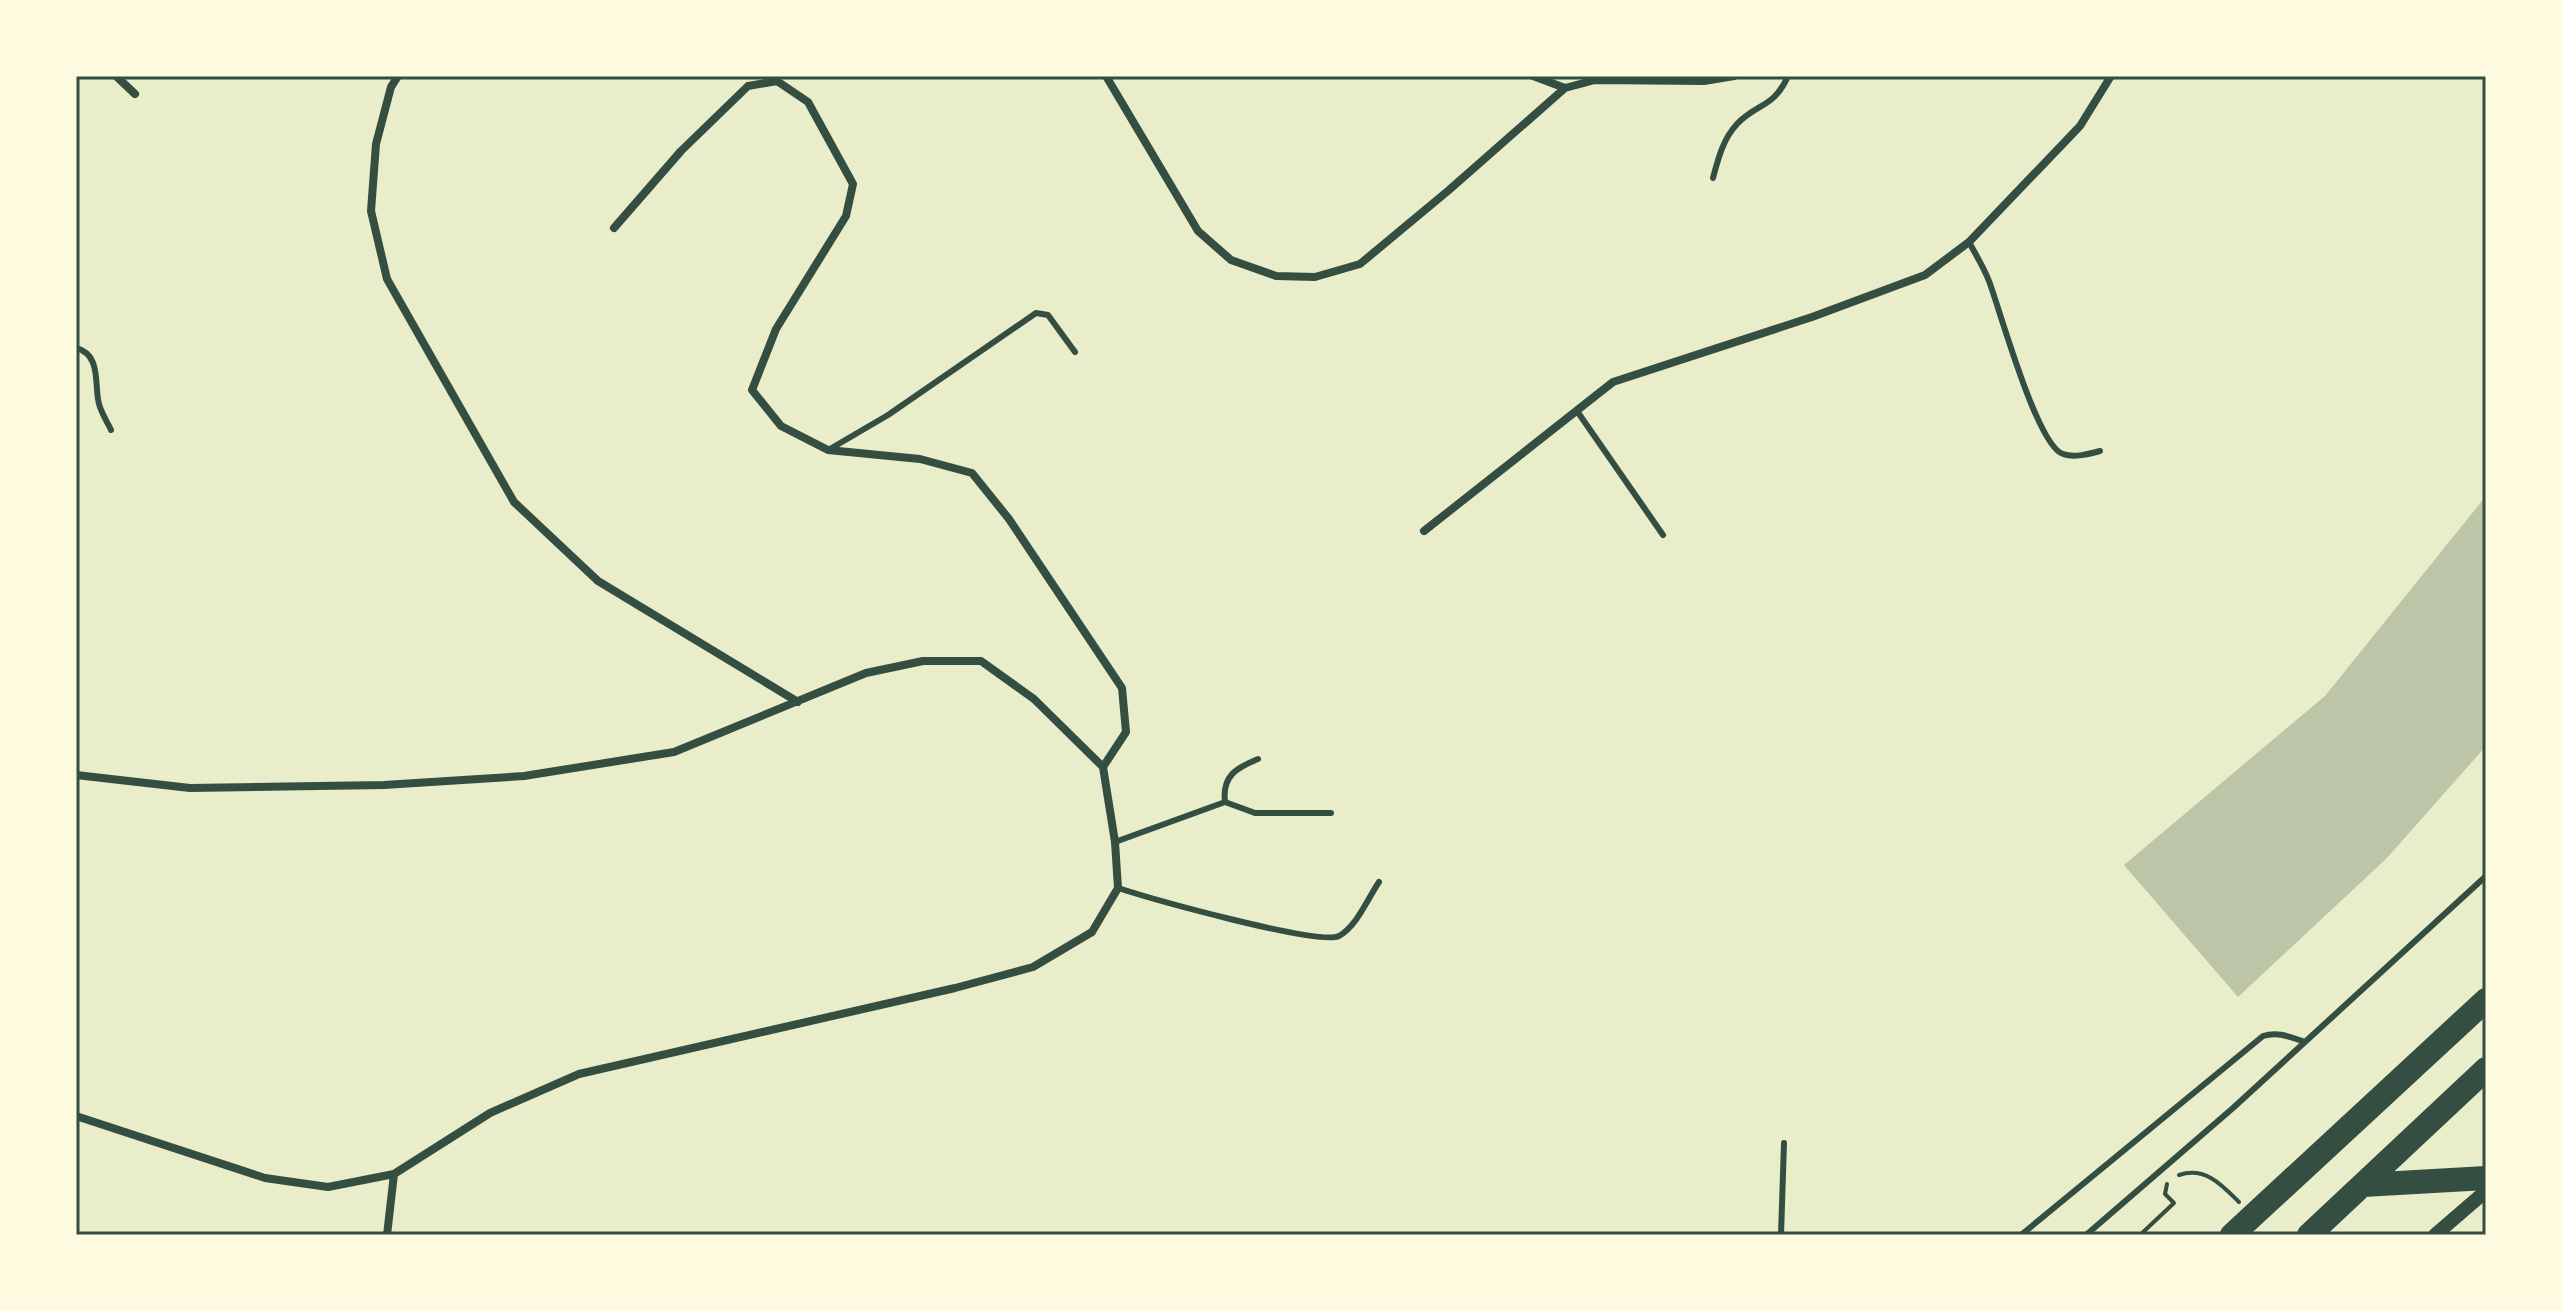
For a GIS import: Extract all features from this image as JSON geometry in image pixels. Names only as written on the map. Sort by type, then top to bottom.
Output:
[{"type":"highway","points":[[2232,1235],[2486,1000]]},
{"type":"highway","points":[[2309,1235],[2486,1069]]},
{"type":"highway","points":[[2363,1185],[2486,1178]]},
{"type":"street","points":[[116,76],[135,94]]},
{"type":"street","points":[[398,76],[391,87],[376,144],[371,211],[387,279],[514,502],[598,581],[798,702]]},
{"type":"street","points":[[1106,76],[1198,231],[1231,260],[1276,276],[1315,277],[1360,264],[1565,88],[1597,78],[1704,81],[1734,76]]},
{"type":"street","points":[[1533,76],[1565,88]]},
{"type":"street","points":[[1424,531],[1613,382],[1812,317],[1925,275],[1969,242],[2080,126],[2111,76]]},
{"type":"street","points":[[614,228],[681,151],[748,86],[777,81],[808,102],[853,184],[846,216],[776,329],[752,390],[781,426],[828,450],[920,459],[972,473],[1009,519],[1122,688],[1126,732],[1103,767]]},
{"type":"street","points":[[76,775],[190,788],[384,785],[524,776],[674,752],[866,673],[923,661],[981,661],[1034,699],[1103,767],[1115,842],[1118,888],[1092,932],[1033,967],[955,988],[579,1074],[490,1113],[394,1174],[328,1187],[265,1178],[76,1116]]},
{"type":"street","points":[[387,1235],[394,1174]]},
{"type":"street","points":[[2435,1235],[2486,1191]]},
{"type":"lane","points":[[1713,178],[1729,134],[1738,122],[1768,104],[1781,92],[1788,76]]},
{"type":"lane","points":[[1969,242],[1988,280],[2042,430],[2051,446],[2062,454],[2084,455],[2100,451]]},
{"type":"lane","points":[[828,450],[888,415],[1036,313],[1048,315],[1075,352]]},
{"type":"lane","points":[[76,348],[83,350],[95,364],[98,400],[111,430]]},
{"type":"lane","points":[[1577,411],[1663,535]]},
{"type":"lane","points":[[1225,802],[1224,789],[1229,779],[1240,766],[1258,759]]},
{"type":"lane","points":[[1115,842],[1225,802],[1255,813],[1331,813]]},
{"type":"lane","points":[[2086,1235],[2233,1108],[2486,876]]},
{"type":"lane","points":[[1118,888],[1241,922],[1323,938],[1338,937],[1351,925],[1379,882]]},
{"type":"lane","points":[[2021,1235],[2263,1036],[2282,1034],[2305,1042]]},
{"type":"lane","points":[[1781,1235],[1784,1143]]},
{"type":"path","points":[[2140,1235],[2174,1203],[2165,1194],[2168,1178],[2188,1171],[2215,1178],[2253,1217]]},
{"type":"building","points":[[2486,496],[2486,746],[2387,858],[2238,997],[2124,865],[2325,696]]}]
